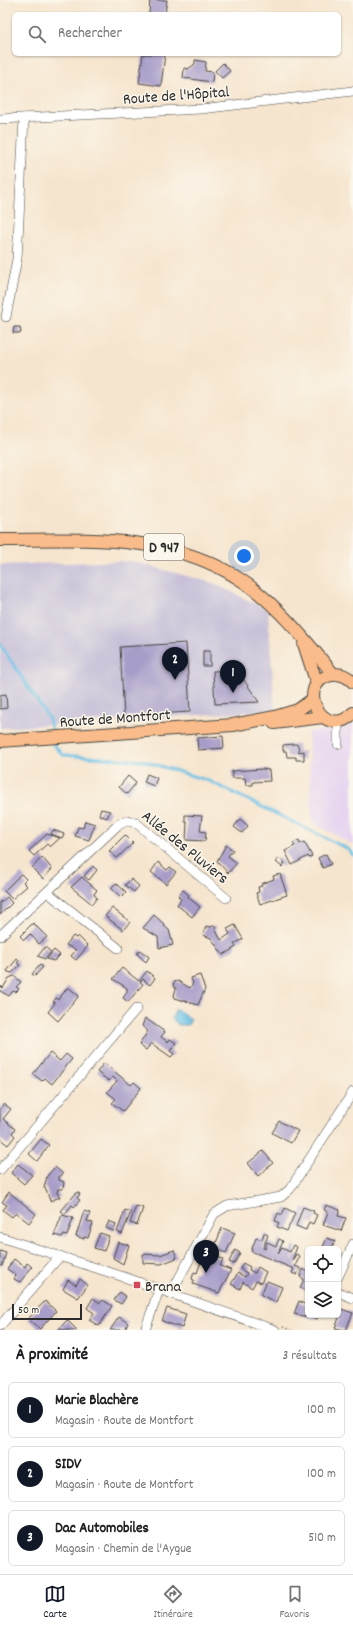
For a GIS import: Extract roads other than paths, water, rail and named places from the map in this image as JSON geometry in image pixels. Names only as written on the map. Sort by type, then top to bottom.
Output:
[{"type":"main road","name":"D 947","points":[[0,540],[119,540],[160,546],[201,559],[241,580],[281,613],[300,636],[310,645],[334,675]]},
{"type":"main road","name":"D 947","points":[[300,636],[309,656],[318,684]]},
{"type":"main road","points":[[353,682],[345,676],[334,675],[322,679],[318,684],[313,699],[314,706],[323,717],[338,721],[345,719],[353,713]]},
{"type":"main road","name":"Route de Montfort","points":[[233,725],[275,717],[298,710],[313,699]]},
{"type":"main road","name":"Route de Montfort","points":[[0,741],[233,725],[254,726],[323,717]]},
{"type":"street","name":"Route de l'Hôpital","points":[[0,120],[201,109],[353,91]]},
{"type":"street","points":[[6,317],[17,259],[24,118]]},
{"type":"street","points":[[338,721],[338,744]]},
{"type":"street","name":"Allée des Pluviers","points":[[47,892],[120,823],[127,820],[135,822],[226,898]]},
{"type":"street","points":[[0,936],[47,892],[118,948]]},
{"type":"street","points":[[0,1170],[137,1008]]},
{"type":"street","points":[[171,1293],[214,1214],[227,1206],[281,1197],[290,1189],[353,1092]]},
{"type":"street","points":[[0,1237],[171,1293],[275,1330]]},
{"type":"street","points":[[341,1270],[353,1244]]},
{"type":"street","points":[[10,1330],[1,1325],[60,1256]]},
{"type":"street","points":[[145,1330],[159,1290]]},
{"type":"street","points":[[341,1293],[353,1298]]},
{"type":"water","points":[[176,1009],[191,1019],[188,1025],[178,1025],[172,1018]]},
{"type":"waterway","points":[[0,644],[49,719],[53,735]]},
{"type":"waterway","points":[[53,741],[54,745],[63,755],[144,761],[209,781],[348,849],[353,855]]},
{"type":"place","name":"SIDV","points":[[175,680]]},
{"type":"place","name":"Marie Blachère","points":[[233,693]]},
{"type":"place","name":"Dac Automobiles","points":[[206,1273]]},
{"type":"place","name":"Brana","points":[[137,1285]]}]
